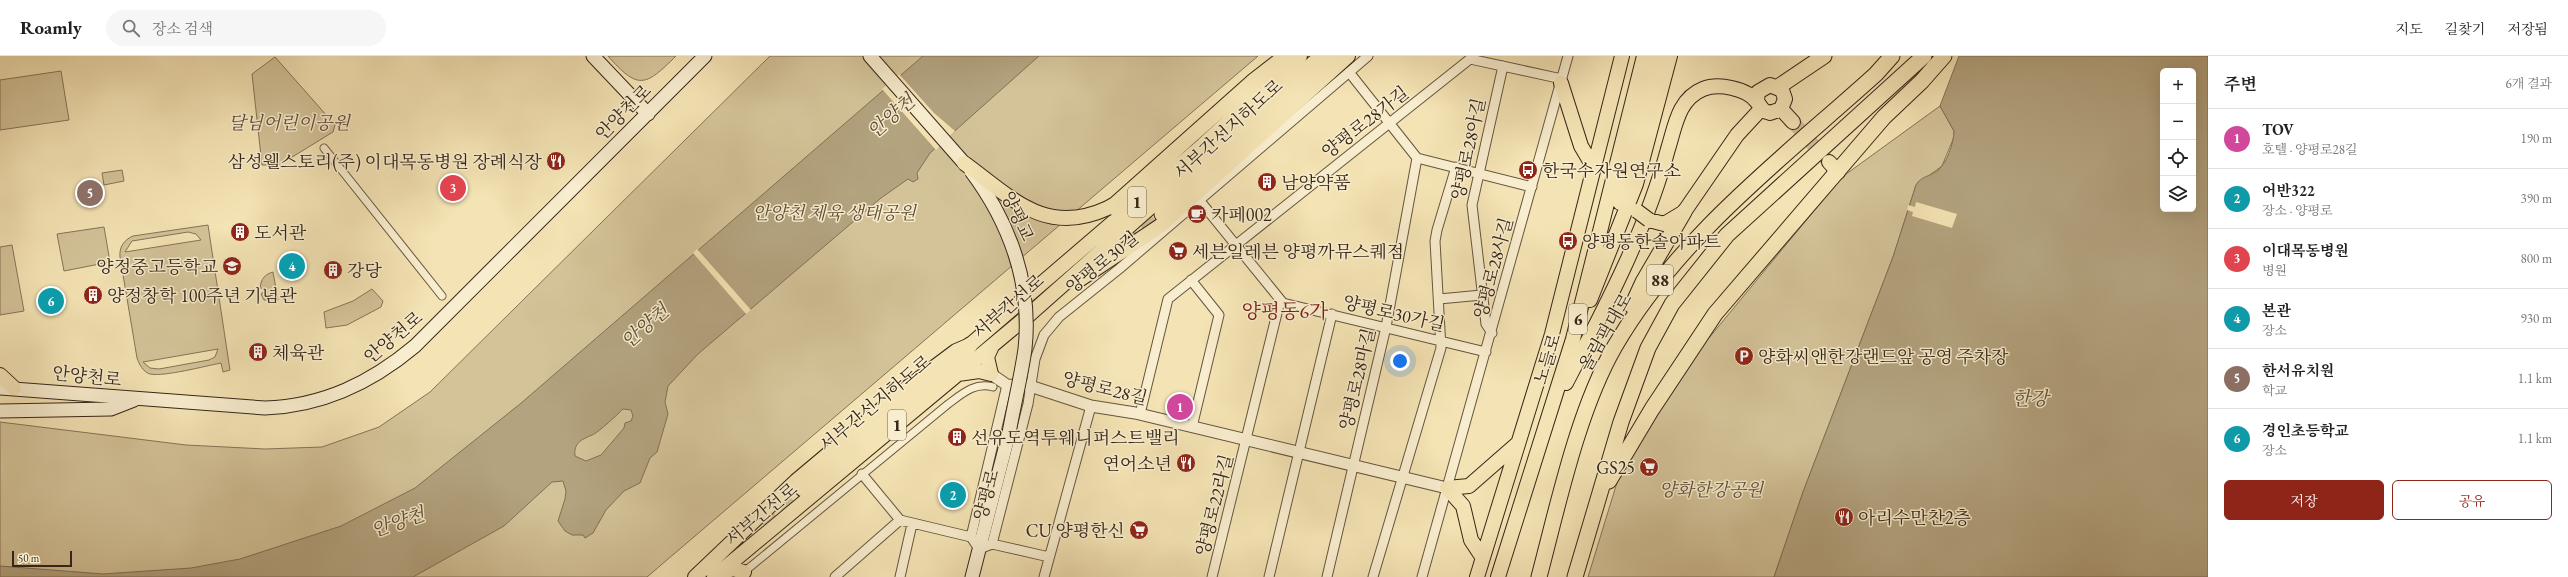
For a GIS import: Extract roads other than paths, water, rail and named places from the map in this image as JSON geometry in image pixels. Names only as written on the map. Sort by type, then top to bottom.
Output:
[{"type":"highway","name":"서부간선지하도로","points":[[1162,214],[1337,56]]},
{"type":"highway","points":[[1778,87],[1824,56]]},
{"type":"highway","name":"올림픽대로","points":[[1539,577],[1566,476],[1592,396],[1614,347],[1649,294],[1688,247],[1721,213],[1876,74],[1892,56]]},
{"type":"highway","name":"88","points":[[1575,577],[1621,422],[1648,348],[1672,304],[1727,235],[1924,56]]},
{"type":"highway","points":[[1599,497],[1652,409],[1715,314],[1833,167],[1922,81],[1944,56]]},
{"type":"highway","points":[[1614,347],[1643,282],[1684,212]]},
{"type":"highway","name":"서부간선지하도로","points":[[803,489],[960,358],[970,345]]},
{"type":"main road","points":[[593,56],[648,114]]},
{"type":"main road","points":[[604,56],[628,83],[631,96]]},
{"type":"main road","name":"안양천로","points":[[7,388],[135,400],[265,408],[292,407],[325,398],[369,380],[415,346],[705,56]]},
{"type":"main road","name":"양평교","points":[[870,56],[964,163],[1000,214],[1011,238],[1020,267],[1025,307],[1025,349],[1009,433]]},
{"type":"main road","points":[[964,163],[1014,200],[1042,215],[1058,219],[1074,218],[1108,208],[1121,199],[1254,80],[1285,56]]},
{"type":"main road","name":"서부간선로","points":[[695,577],[791,486],[902,392],[956,351],[970,345],[1198,150],[1300,56]]},
{"type":"main road","name":"서부간선로","points":[[716,575],[1043,303],[1053,292],[1196,169],[1321,56]]},
{"type":"main road","points":[[1043,303],[1160,226],[1348,56]]},
{"type":"main road","name":"노들로","points":[[1477,577],[1552,334],[1622,56]]},
{"type":"main road","name":"노들로","points":[[1498,577],[1573,339],[1644,56]]},
{"type":"main road","points":[[1601,274],[1658,56]]},
{"type":"main road","points":[[1573,339],[1601,274],[1636,184],[1670,56]]},
{"type":"main road","points":[[1561,81],[1580,146],[1594,168]]},
{"type":"main road","points":[[1549,417],[1598,321],[1658,188],[1678,114],[1688,99],[1703,89],[1715,86],[1728,87],[1741,92],[1759,105],[1770,113],[1781,109],[1785,99],[1778,87],[1770,85],[1761,89],[1759,105],[1684,212],[1664,224],[1649,220],[1637,211],[1635,201],[1636,184]]},
{"type":"main road","points":[[1781,109],[1793,122]]},
{"type":"main road","points":[[992,346],[987,357],[992,381]]},
{"type":"main road","points":[[958,374],[979,371],[992,381]]},
{"type":"main road","points":[[0,375],[7,388]]},
{"type":"main road","points":[[0,411],[111,409],[135,400]]},
{"type":"main road","name":"양평로","points":[[972,577],[1009,433]]},
{"type":"main road","points":[[1447,488],[1469,486],[1518,442]]},
{"type":"main road","points":[[1447,488],[1463,506],[1471,540],[1482,558]]},
{"type":"main road","points":[[744,575],[743,561],[750,548]]},
{"type":"main road","points":[[716,575],[733,569],[744,575]]},
{"type":"street","name":"양평로30길","points":[[1030,386],[1039,344],[1050,327],[1200,201],[1368,56]]},
{"type":"street","name":"양평로28사길","points":[[1422,577],[1492,333],[1568,56]]},
{"type":"street","name":"양평로28가길","points":[[1140,414],[1165,303],[1191,280],[1389,123],[1470,59],[1561,81]]},
{"type":"street","name":"양평로28아길","points":[[1492,333],[1486,324],[1472,210],[1477,173],[1502,66]]},
{"type":"street","points":[[1349,72],[1417,158],[1532,187]]},
{"type":"street","points":[[324,148],[442,296]]},
{"type":"street","name":"양평로28마길","points":[[1353,465],[1386,327],[1417,158]]},
{"type":"street","points":[[1373,577],[1442,340],[1437,230],[1456,167]]},
{"type":"street","points":[[1200,201],[1280,301]]},
{"type":"street","points":[[1191,280],[1219,315],[1192,427]]},
{"type":"street","points":[[1439,299],[1482,295]]},
{"type":"street","name":"양평로30가길","points":[[1280,301],[1486,352]]},
{"type":"street","name":"양평로22라길","points":[[1212,577],[1280,301]]},
{"type":"street","points":[[1269,577],[1332,314]]},
{"type":"street","points":[[744,575],[862,474],[947,405],[974,386],[992,381],[1007,385]]},
{"type":"street","name":"양평로28길","points":[[1007,385],[1030,386],[1091,406],[1140,414],[1447,488]]},
{"type":"street","name":"양평로","points":[[971,537],[1007,385]]},
{"type":"street","name":"양평로","points":[[992,544],[1028,404],[1030,386]]},
{"type":"street","points":[[1044,577],[1091,406]]},
{"type":"street","points":[[1327,577],[1353,465]]},
{"type":"street","points":[[835,577],[900,520],[862,474]]},
{"type":"street","name":"양평로","points":[[900,520],[971,537],[979,549],[992,544],[1049,557]]},
{"type":"street","points":[[900,577],[912,524]]},
{"type":"water","name":"안양천","points":[[923,56],[1039,56],[930,153],[917,173],[918,179],[913,182],[908,179],[881,198],[698,354],[668,386],[665,402],[668,414],[657,452],[650,458],[640,483],[624,491],[606,510],[593,533],[585,538],[583,535],[572,535],[565,531],[558,521],[566,491],[563,481],[552,482],[504,526],[413,577],[0,577],[0,566],[103,574],[191,568],[240,559],[341,526],[415,488],[520,404]],"holes":[[[623,409],[631,410],[633,416],[631,421],[625,423],[624,428],[601,455],[586,461],[575,456],[576,447],[579,442],[599,431]]]},
{"type":"water","name":"한강","points":[[1959,56],[2208,56],[2208,577],[1774,577],[1803,492],[1893,257],[1916,185],[1920,180],[1941,168],[1953,141],[1954,131],[1940,106]]},
{"type":"tunnel","points":[[1793,122],[1826,159]]},
{"type":"tunnel","points":[[1125,243],[1162,214]]},
{"type":"tunnel","points":[[761,521],[803,489]]},
{"type":"place","name":"삼성웰스토리(주) 이대목동병원 장례식장","points":[[556,161]]},
{"type":"place","name":"한국수자원연구소","points":[[1528,170]]},
{"type":"place","name":"남양약품","points":[[1267,182]]},
{"type":"place","name":"이대목동병원","points":[[453,188]]},
{"type":"place","name":"한서유치원","points":[[90,193]]},
{"type":"place","name":"카페002","points":[[1197,214]]},
{"type":"place","name":"도서관","points":[[240,232]]},
{"type":"place","name":"양평동한솔아파트","points":[[1568,241]]},
{"type":"place","name":"세븐일레븐 양평까뮤스퀘점","points":[[1178,251]]},
{"type":"place","name":"양정중고등학교","points":[[232,266]]},
{"type":"place","name":"본관","points":[[292,266]]},
{"type":"place","name":"강당","points":[[333,270]]},
{"type":"place","name":"양정창학 100주년 기념관","points":[[93,295]]},
{"type":"place","name":"경인초등학교","points":[[51,301]]},
{"type":"place","name":"체육관","points":[[258,352]]},
{"type":"place","name":"양화씨앤한강랜드앞 공영 주차장","points":[[1744,356]]},
{"type":"place","name":"TOV","points":[[1180,407]]},
{"type":"place","name":"선유도역투웨니퍼스트밸리","points":[[957,437]]},
{"type":"place","name":"연어소년","points":[[1186,463]]},
{"type":"place","name":"GS25","points":[[1649,467]]},
{"type":"place","name":"어반322","points":[[953,495]]},
{"type":"place","name":"아리수만찬2층","points":[[1844,517]]},
{"type":"place","name":"CU 양평한신","points":[[1139,530]]},
{"type":"district","name":"양평동6가","points":[[1285,311]]},
{"type":"park label","name":"달님어린이공원","points":[[289,122]]},
{"type":"park label","name":"안양천 체육 생태공원","points":[[834,212]]},
{"type":"park label","name":"양화한강공원","points":[[1711,489]]}]
